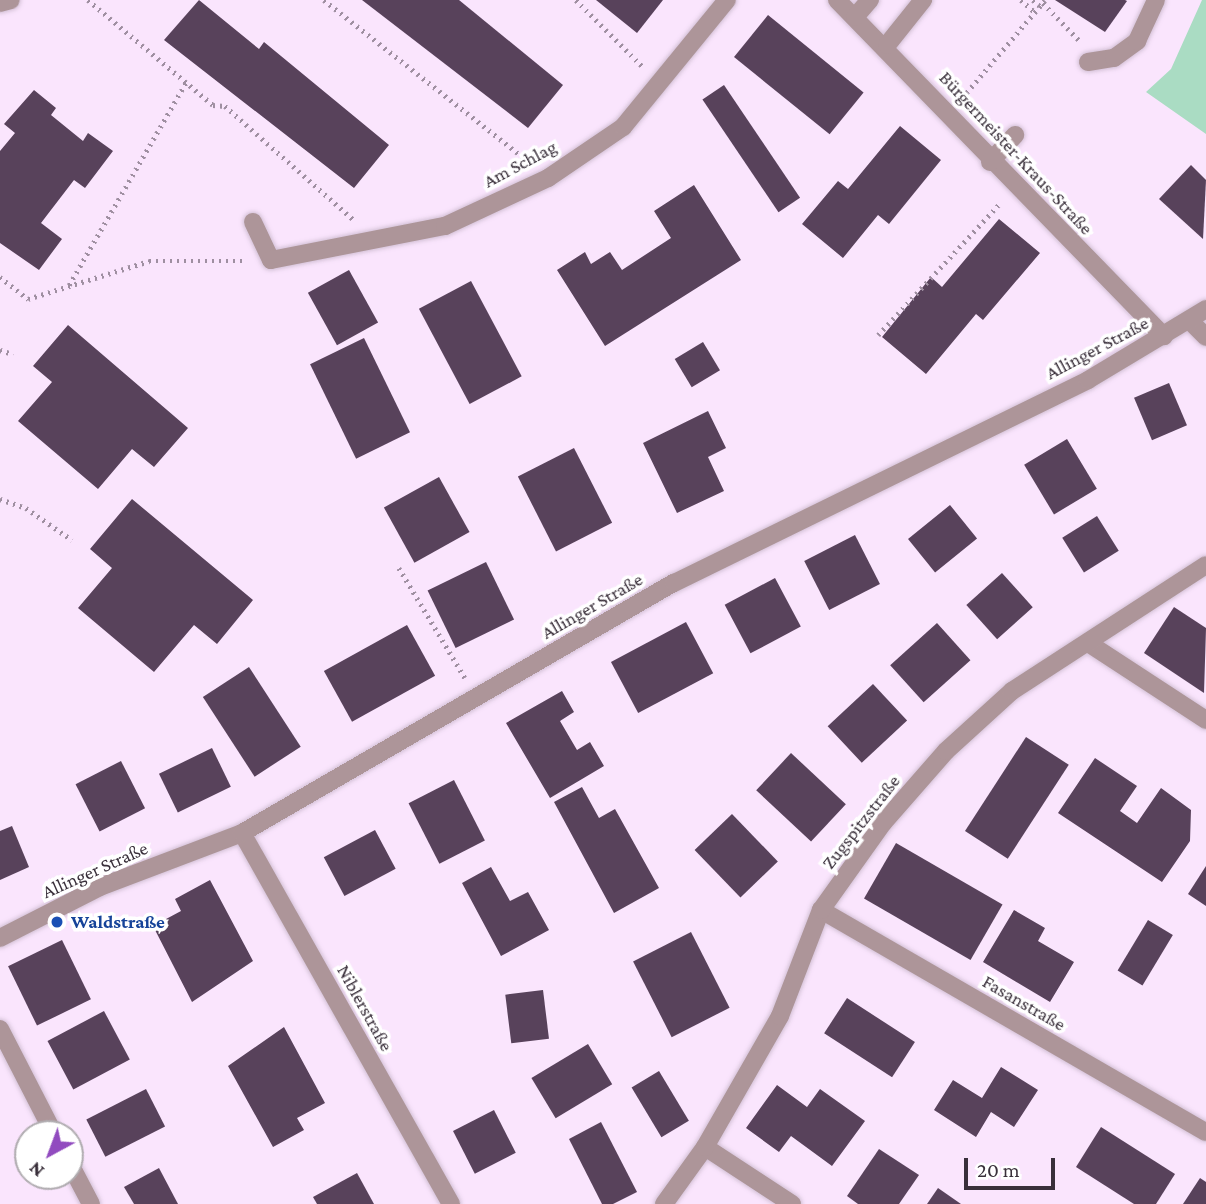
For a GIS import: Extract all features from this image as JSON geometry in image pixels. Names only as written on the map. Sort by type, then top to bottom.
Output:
[{"type":"street","points":[[0,3],[11,0]]},
{"type":"street","name":"Am Schlag","points":[[271,260],[445,226],[548,177],[623,127],[660,86],[727,0]]},
{"type":"street","name":"Bürgermeister-Kraus-Straße","points":[[837,0],[887,45],[950,113],[990,162],[1164,336]]},
{"type":"street","points":[[855,17],[870,0]]},
{"type":"street","points":[[887,45],[923,0]]},
{"type":"street","points":[[1088,62],[1114,58],[1137,41],[1156,0]]},
{"type":"street","points":[[990,162],[1015,135]]},
{"type":"street","points":[[253,222],[271,260]]},
{"type":"street","name":"Allinger Straße","points":[[0,938],[100,887],[242,833],[674,583],[1088,380],[1191,322],[1206,309]]},
{"type":"street","points":[[1191,322],[1206,337]]},
{"type":"street","name":"Zugspitzstraße","points":[[664,1204],[705,1147],[780,1016],[821,910],[946,751],[1012,691],[1206,565]]},
{"type":"street","points":[[1088,643],[1206,720]]},
{"type":"street","name":"Niblerstraße","points":[[242,833],[452,1204]]},
{"type":"street","name":"Fasanstraße","points":[[821,910],[1206,1132]]},
{"type":"street","points":[[0,1029],[47,1120]]},
{"type":"street","points":[[705,1147],[792,1204]]},
{"type":"path","points":[[88,0],[213,105],[225,106],[352,215],[362,242]]},
{"type":"path","points":[[324,0],[548,177]]},
{"type":"path","points":[[576,0],[610,27],[660,86]]},
{"type":"path","points":[[1021,0],[1035,12]]},
{"type":"path","points":[[1033,0],[1043,3],[1089,50],[1088,62]]},
{"type":"path","points":[[950,113],[1043,3]]},
{"type":"path","points":[[69,286],[186,82]]},
{"type":"path","points":[[877,335],[1014,187]]},
{"type":"path","points":[[0,278],[28,299],[149,261],[271,260]]},
{"type":"path","points":[[0,350],[13,354]]},
{"type":"path","points":[[0,499],[26,508],[72,540]]},
{"type":"path","points":[[399,568],[475,696]]},
{"type":"green space","points":[[1202,0],[1206,0],[1206,134],[1146,92],[1171,69]]},
{"type":"building","points":[[199,0],[259,49],[264,42],[389,145],[354,188],[164,40]]},
{"type":"building","points":[[362,0],[459,0],[563,85],[528,128]]},
{"type":"building","points":[[596,0],[663,0],[637,33]]},
{"type":"building","points":[[1055,0],[1125,0],[1127,1],[1105,32]]},
{"type":"building","points":[[768,15],[864,92],[830,134],[734,57]]},
{"type":"building","points":[[724,85],[800,198],[778,212],[702,100]]},
{"type":"building","points":[[34,90],[56,108],[51,115],[83,141],[88,133],[113,151],[85,188],[74,180],[41,223],[62,239],[39,270],[0,243],[0,151],[15,133],[4,124]]},
{"type":"building","points":[[900,126],[941,160],[889,224],[878,215],[843,258],[802,224],[838,181],[848,189]]},
{"type":"building","points":[[1191,165],[1206,180],[1203,239],[1159,199]]},
{"type":"building","points":[[694,185],[741,260],[605,346],[557,270],[585,252],[591,264],[610,252],[622,270],[671,238],[654,211]]},
{"type":"building","points":[[999,219],[1040,253],[983,320],[976,314],[926,374],[882,337],[931,277],[942,287]]},
{"type":"building","points":[[349,270],[378,322],[337,345],[308,293]]},
{"type":"building","points":[[471,281],[522,376],[470,404],[419,309]]},
{"type":"building","points":[[68,325],[188,428],[154,467],[132,449],[98,489],[18,421],[52,382],[33,366]]},
{"type":"building","points":[[364,338],[410,432],[356,459],[310,364]]},
{"type":"building","points":[[703,342],[720,370],[692,387],[675,359]]},
{"type":"building","points":[[1169,383],[1187,425],[1152,440],[1134,398]]},
{"type":"building","points":[[708,411],[726,448],[708,457],[724,491],[677,513],[643,443]]},
{"type":"building","points":[[1067,439],[1097,489],[1054,514],[1024,465]]},
{"type":"building","points":[[574,448],[612,523],[556,551],[518,477]]},
{"type":"building","points":[[439,477],[470,532],[414,563],[384,508]]},
{"type":"building","points":[[132,499],[253,600],[217,644],[194,625],[154,672],[78,608],[112,568],[90,549]]},
{"type":"building","points":[[950,505],[977,538],[935,572],[908,539]]},
{"type":"building","points":[[1097,516],[1119,551],[1084,572],[1062,538]]},
{"type":"building","points":[[855,535],[880,584],[829,610],[804,561]]},
{"type":"building","points":[[486,562],[514,620],[456,648],[428,590]]},
{"type":"building","points":[[1002,573],[1033,607],[997,639],[966,605]]},
{"type":"building","points":[[775,578],[801,627],[750,653],[725,605]]},
{"type":"building","points":[[1174,607],[1206,628],[1204,693],[1144,653]]},
{"type":"building","points":[[686,622],[713,673],[638,713],[611,662]]},
{"type":"building","points":[[937,623],[970,660],[924,702],[890,665]]},
{"type":"building","points":[[407,625],[435,676],[352,722],[324,671]]},
{"type":"building","points":[[249,667],[301,747],[255,777],[203,697]]},
{"type":"building","points":[[873,684],[907,721],[862,763],[828,726]]},
{"type":"building","points":[[562,691],[574,712],[560,721],[577,750],[590,742],[604,766],[550,798],[506,723]]},
{"type":"building","points":[[1026,737],[1069,765],[1008,859],[965,831]]},
{"type":"building","points":[[212,748],[231,787],[178,813],[159,774]]},
{"type":"building","points":[[791,753],[846,804],[811,841],[756,790]]},
{"type":"building","points":[[1095,758],[1137,786],[1120,811],[1137,823],[1161,788],[1191,810],[1190,841],[1162,882],[1058,813]]},
{"type":"building","points":[[121,761],[145,808],[100,831],[76,784]]},
{"type":"building","points":[[454,780],[485,841],[439,864],[409,803]]},
{"type":"building","points":[[582,787],[599,818],[615,809],[659,888],[614,913],[554,802]]},
{"type":"building","points":[[732,814],[778,861],[740,898],[695,850]]},
{"type":"building","points":[[12,826],[29,867],[0,880],[0,831]]},
{"type":"building","points":[[375,830],[396,869],[344,896],[324,857]]},
{"type":"building","points":[[896,843],[1003,904],[971,960],[864,898]]},
{"type":"building","points":[[1206,866],[1206,906],[1188,894]]},
{"type":"building","points":[[491,867],[510,901],[528,892],[549,930],[501,956],[462,883]]},
{"type":"building","points":[[210,880],[253,961],[192,1002],[153,926],[181,911],[175,899]]},
{"type":"building","points":[[1014,910],[1045,928],[1038,941],[1074,962],[1050,1002],[983,962]]},
{"type":"building","points":[[1148,920],[1173,935],[1142,986],[1118,971]]},
{"type":"building","points":[[691,932],[730,1008],[672,1037],[633,962]]},
{"type":"building","points":[[62,940],[91,999],[37,1026],[8,966]]},
{"type":"building","points":[[543,990],[549,1039],[511,1043],[505,995]]},
{"type":"building","points":[[847,998],[915,1042],[892,1077],[824,1033]]},
{"type":"building","points":[[104,1011],[130,1060],[73,1090],[47,1041]]},
{"type":"building","points":[[284,1027],[325,1103],[297,1118],[304,1130],[273,1147],[228,1066]]},
{"type":"building","points":[[588,1044],[612,1084],[556,1118],[531,1078]]},
{"type":"building","points":[[1001,1067],[1038,1090],[1014,1127],[991,1112],[976,1137],[934,1110],[953,1080],[982,1098]]},
{"type":"building","points":[[659,1071],[689,1121],[661,1137],[632,1087]]},
{"type":"building","points":[[777,1085],[807,1107],[820,1089],[865,1121],[832,1166],[791,1136],[779,1152],[746,1128]]},
{"type":"building","points":[[146,1089],[165,1126],[105,1157],[86,1119]]},
{"type":"building","points":[[494,1110],[516,1153],[475,1174],[453,1131]]},
{"type":"building","points":[[601,1122],[637,1192],[613,1204],[602,1204],[569,1139]]},
{"type":"building","points":[[1101,1127],[1175,1174],[1156,1204],[1134,1204],[1076,1167]]},
{"type":"building","points":[[879,1149],[919,1175],[899,1204],[858,1204],[847,1196]]},
{"type":"building","points":[[159,1168],[178,1204],[134,1204],[124,1187]]},
{"type":"building","points":[[357,1173],[374,1204],[317,1204],[313,1197]]},
{"type":"building","points":[[1200,1178],[1206,1182],[1206,1204],[1183,1204]]},
{"type":"building","points":[[938,1188],[961,1204],[927,1204]]},
{"type":"place","name":"Waldstraße","points":[[57,922]]}]
